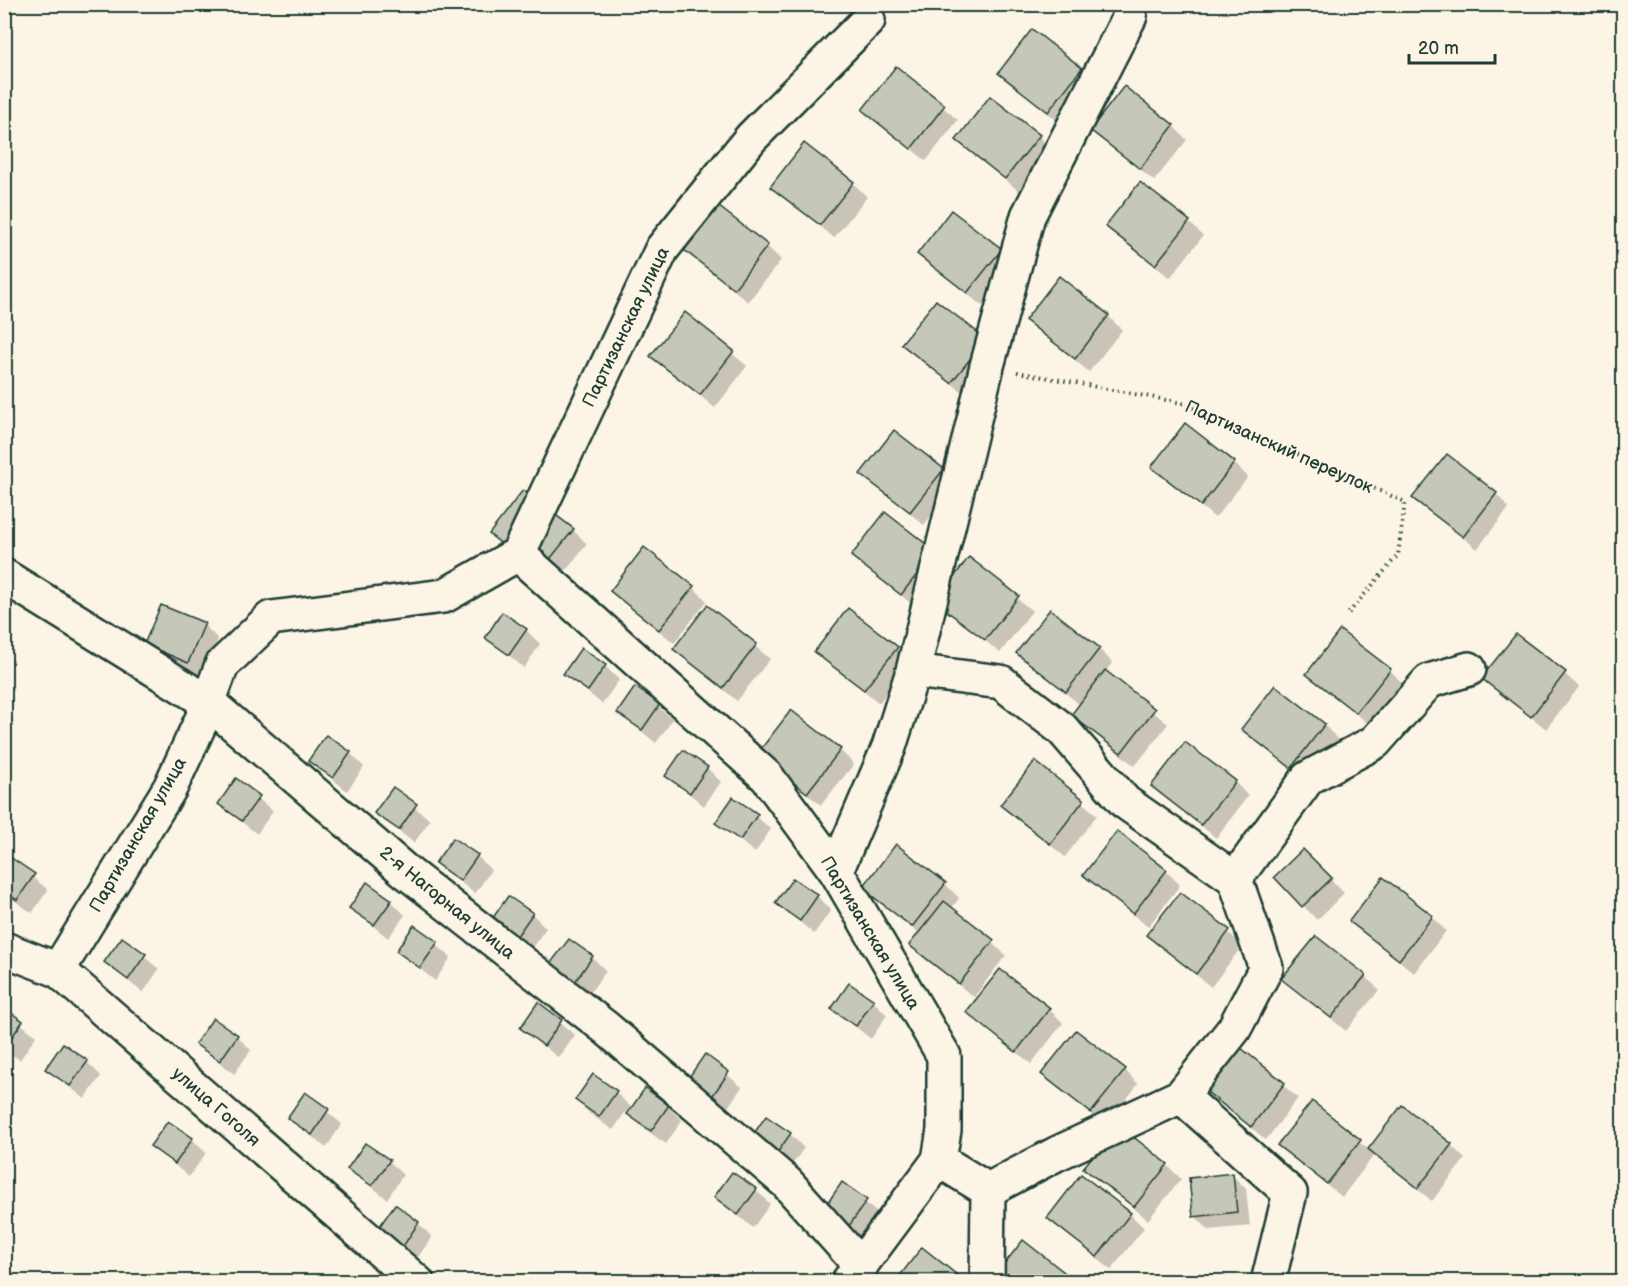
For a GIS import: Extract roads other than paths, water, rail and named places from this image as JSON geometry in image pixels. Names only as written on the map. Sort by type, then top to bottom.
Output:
[{"type":"street","points":[[836,871],[889,747],[913,671],[987,366],[1028,216],[1130,16]]},
{"type":"street","name":"Партизанская улица","points":[[58,970],[170,788],[209,703],[222,665],[271,618],[444,596],[518,554],[662,249],[751,138],[868,20]]},
{"type":"street","name":"Партизанская улица","points":[[518,554],[767,777],[836,871],[944,1056],[944,1130],[939,1160]]},
{"type":"street","name":"2-я Нагорная улица","points":[[4,576],[209,703],[405,871],[606,1028],[778,1176],[854,1274]]},
{"type":"street","points":[[1235,879],[1308,778],[1375,742],[1429,681],[1469,669]]},
{"type":"street","points":[[913,671],[1001,682],[1062,729],[1125,802],[1235,879],[1266,968],[1234,1029],[1181,1096],[1056,1154],[988,1190]]},
{"type":"street","name":"улица Гоголя","points":[[4,949],[58,970],[417,1281]]},
{"type":"street","points":[[1181,1096],[1290,1193],[1268,1281]]},
{"type":"street","points":[[854,1274],[939,1160],[988,1190]]},
{"type":"street","points":[[987,1281],[988,1190]]}]
